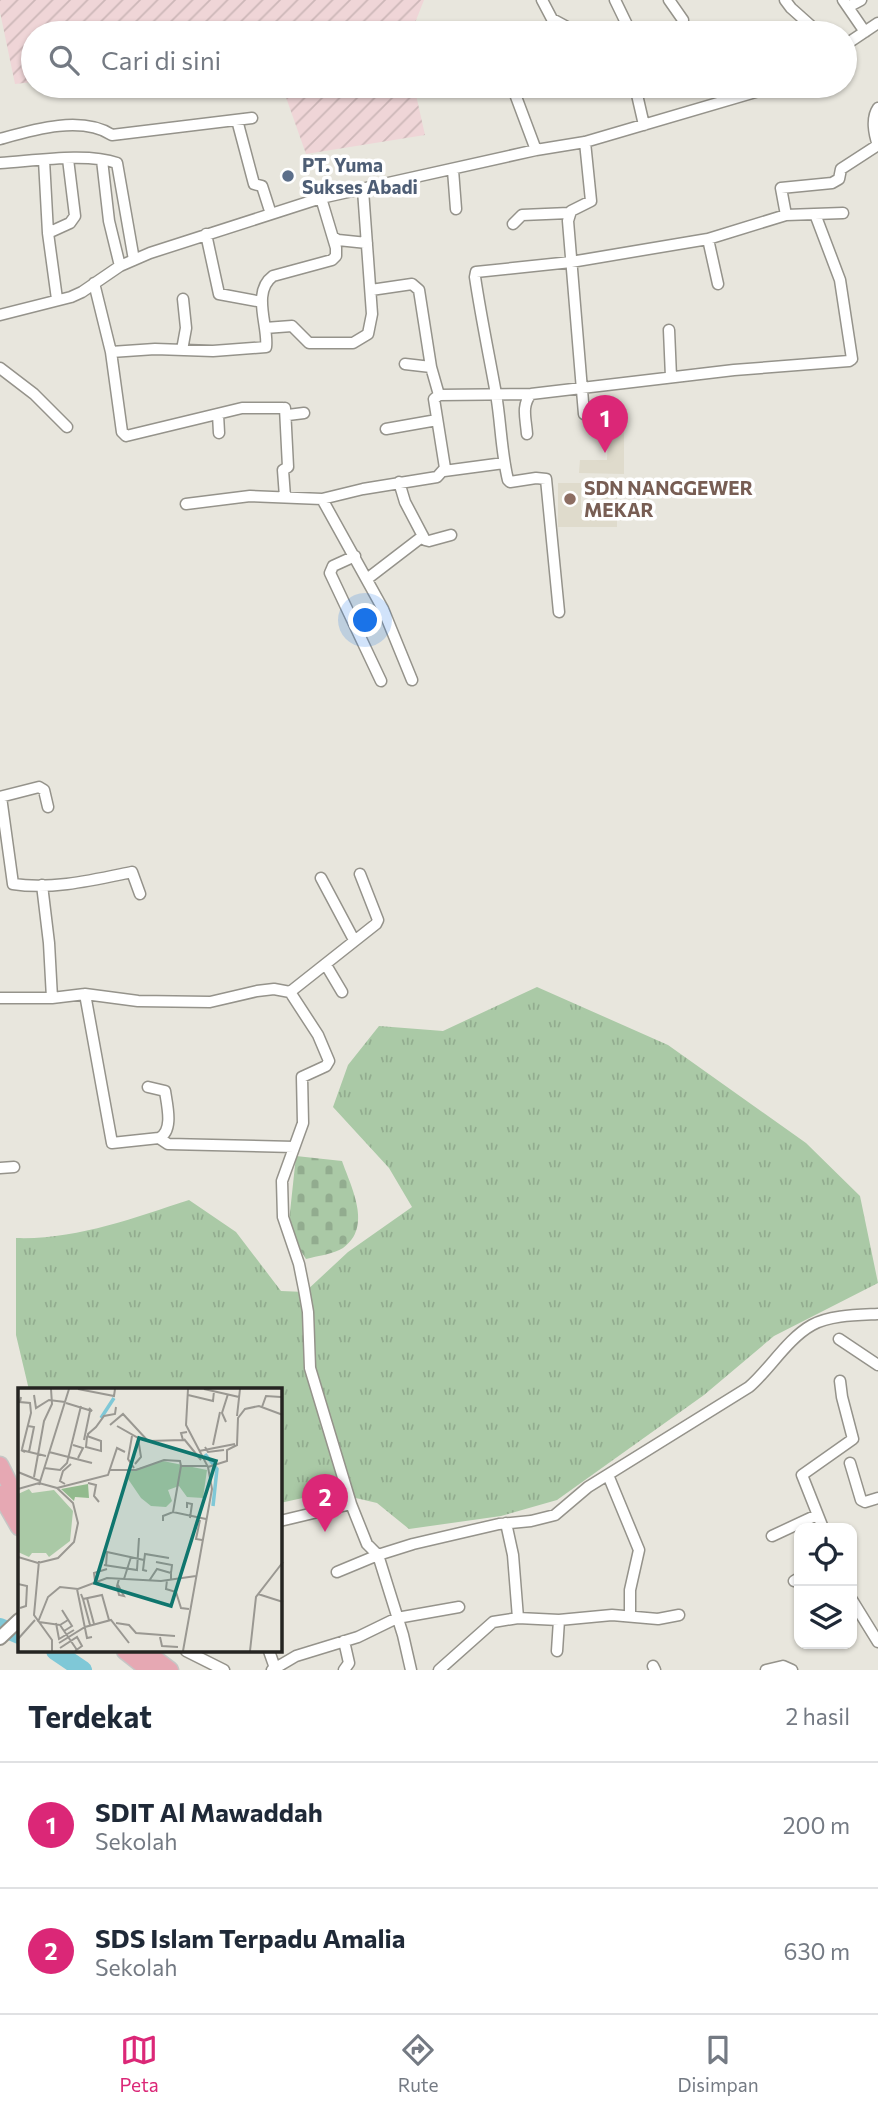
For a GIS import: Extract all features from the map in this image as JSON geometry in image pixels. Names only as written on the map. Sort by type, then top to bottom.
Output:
[{"type":"highway","points":[[0,1465],[18,1501]]},
{"type":"highway","points":[[0,1494],[18,1525]]},
{"type":"highway","points":[[126,1652],[149,1670]]},
{"type":"highway","points":[[146,1652],[170,1670]]},
{"type":"street","points":[[542,0],[554,21]]},
{"type":"street","points":[[615,0],[625,21]]},
{"type":"street","points":[[668,0],[683,20]]},
{"type":"street","points":[[785,0],[805,21]]},
{"type":"street","points":[[857,21],[846,4],[861,0]]},
{"type":"street","points":[[857,21],[864,32]]},
{"type":"street","points":[[857,37],[878,23]]},
{"type":"street","points":[[519,98],[536,150]]},
{"type":"street","points":[[638,98],[644,125]]},
{"type":"street","points":[[0,315],[82,292],[120,266],[134,260],[321,198],[536,150],[585,142],[735,98]]},
{"type":"street","points":[[786,215],[781,188],[832,183],[839,179],[841,169],[878,145],[874,135],[874,113],[878,108]]},
{"type":"street","points":[[0,139],[52,128],[84,127],[101,129],[112,135],[252,118]]},
{"type":"street","points":[[237,120],[254,184],[262,186],[271,214]]},
{"type":"street","points":[[513,224],[522,215],[569,213],[591,201],[585,142]]},
{"type":"street","points":[[48,233],[70,223],[75,216],[68,159]]},
{"type":"street","points":[[0,163],[68,159],[114,162],[119,166],[134,260]]},
{"type":"street","points":[[44,160],[48,233],[57,299]]},
{"type":"street","points":[[102,160],[108,222],[120,266]]},
{"type":"street","points":[[453,170],[456,209]]},
{"type":"street","points":[[265,328],[292,326],[309,343],[358,341],[368,334],[371,325],[371,290],[366,254],[363,190]]},
{"type":"street","points":[[111,352],[213,351],[266,347],[262,302],[265,286],[270,278],[335,259],[336,248],[321,198]]},
{"type":"street","points":[[569,213],[584,414]]},
{"type":"street","points":[[559,612],[546,479],[509,481],[504,463],[496,395],[487,358],[476,272],[571,262],[708,239],[786,215],[843,213]]},
{"type":"street","points":[[444,471],[434,399],[439,395],[531,394],[852,359],[840,280],[815,214]]},
{"type":"street","points":[[206,234],[219,294],[262,302]]},
{"type":"street","points":[[333,237],[367,243]]},
{"type":"street","points":[[708,239],[718,284]]},
{"type":"street","points":[[94,283],[111,352],[124,435],[242,408],[285,408]]},
{"type":"street","points":[[371,290],[416,286],[439,395]]},
{"type":"street","points":[[182,350],[186,328],[183,299]]},
{"type":"street","points":[[669,330],[671,377]]},
{"type":"street","points":[[405,364],[431,367]]},
{"type":"street","points":[[0,368],[34,394],[68,427]]},
{"type":"street","points":[[527,434],[524,409],[531,394]]},
{"type":"street","points":[[285,408],[288,415],[304,414]]},
{"type":"street","points":[[285,408],[288,467],[283,470],[285,497]]},
{"type":"street","points":[[218,414],[219,433]]},
{"type":"street","points":[[386,429],[437,419]]},
{"type":"street","points":[[186,504],[250,496],[322,499],[399,482],[437,477],[444,471],[504,463]]},
{"type":"street","points":[[399,482],[405,502],[425,540],[451,535]]},
{"type":"street","points":[[322,499],[383,609],[412,680]]},
{"type":"street","points":[[367,579],[423,536]]},
{"type":"street","points":[[355,556],[332,566],[330,573],[381,681]]},
{"type":"street","points":[[48,807],[44,790],[39,786],[1,797],[14,885],[76,883],[132,872],[140,894]]},
{"type":"street","points":[[290,992],[378,922],[360,874]]},
{"type":"street","points":[[321,878],[354,940]]},
{"type":"street","points":[[42,885],[52,998]]},
{"type":"street","points":[[326,965],[342,992]]},
{"type":"street","points":[[0,998],[52,998],[85,994],[138,1001],[210,1002],[274,989],[290,992],[318,1035],[328,1061],[326,1066],[302,1077],[303,1123],[282,1181],[283,1217],[299,1264],[304,1289],[308,1312],[310,1368],[351,1504],[367,1544],[378,1555],[411,1670]]},
{"type":"street","points":[[85,994],[112,1143],[165,1135],[168,1129],[165,1091],[148,1087]]},
{"type":"street","points":[[159,1138],[168,1144],[293,1147]]},
{"type":"street","points":[[0,1168],[14,1167]]},
{"type":"street","points":[[337,1572],[412,1544],[555,1515],[589,1487],[749,1387],[795,1339],[814,1324],[830,1319],[878,1314]]},
{"type":"street","points":[[839,1339],[878,1365]]},
{"type":"street","points":[[820,1523],[802,1474],[843,1447],[854,1436],[840,1381]]},
{"type":"street","points":[[850,1463],[861,1500],[865,1502],[878,1498]]},
{"type":"street","points":[[608,1475],[639,1550],[630,1590],[630,1616]]},
{"type":"street","points":[[282,1521],[351,1504]]},
{"type":"street","points":[[772,1536],[817,1515]]},
{"type":"street","points":[[506,1523],[513,1555],[518,1618]]},
{"type":"street","points":[[268,1652],[273,1669],[296,1656],[358,1637],[397,1618],[459,1607]]},
{"type":"street","points":[[857,1608],[878,1642]]},
{"type":"street","points":[[439,1670],[494,1622],[518,1618],[559,1620],[612,1615],[658,1619],[679,1615]]},
{"type":"street","points":[[557,1651],[559,1620]]},
{"type":"street","points":[[0,1639],[18,1621]]},
{"type":"street","points":[[344,1641],[349,1663],[344,1670]]},
{"type":"street","points":[[188,1652],[224,1670]]},
{"type":"street","points":[[285,1662],[297,1670]]},
{"type":"street","points":[[766,1670],[783,1666],[792,1670]]},
{"type":"shaded area","points":[[0,0],[424,0],[416,21],[21,21],[21,83],[15,84],[0,12]]},
{"type":"shaded area","points":[[286,98],[417,98],[425,135],[306,154]]},
{"type":"shaded area","points":[[608,428],[624,428],[624,474],[579,473],[580,460],[607,460]]},
{"type":"shaded area","name":"SDN NANGGEWER MEKAR","points":[[602,482],[617,482],[617,527],[558,527],[558,483],[581,483],[581,510],[602,510]]},
{"type":"green space","points":[[537,987],[668,1045],[806,1143],[860,1196],[878,1283],[774,1336],[704,1395],[557,1500],[501,1516],[409,1529],[377,1503],[330,1492],[282,1503],[282,1388],[29,1388],[16,1335],[16,1238],[82,1232],[189,1200],[236,1232],[281,1291],[305,1292],[348,1252],[412,1207],[389,1168],[333,1107],[348,1065],[379,1026],[443,1031]]},
{"type":"green space","points":[[296,1156],[342,1161],[357,1206],[357,1229],[352,1239],[339,1250],[306,1259],[288,1231]]},
{"type":"waterway","points":[[0,1627],[18,1635]]},
{"type":"waterway","points":[[56,1652],[83,1670]]},
{"type":"place","name":"PT. Yuma Sukses Abadi","points":[[288,176]]},
{"type":"place","name":"SDIT Al Mawaddah","points":[[605,453]]},
{"type":"place","name":"SDN NANGGEWER MEKAR","points":[[570,499]]},
{"type":"place","name":"SDS Islam Terpadu Amalia","points":[[325,1532]]}]
